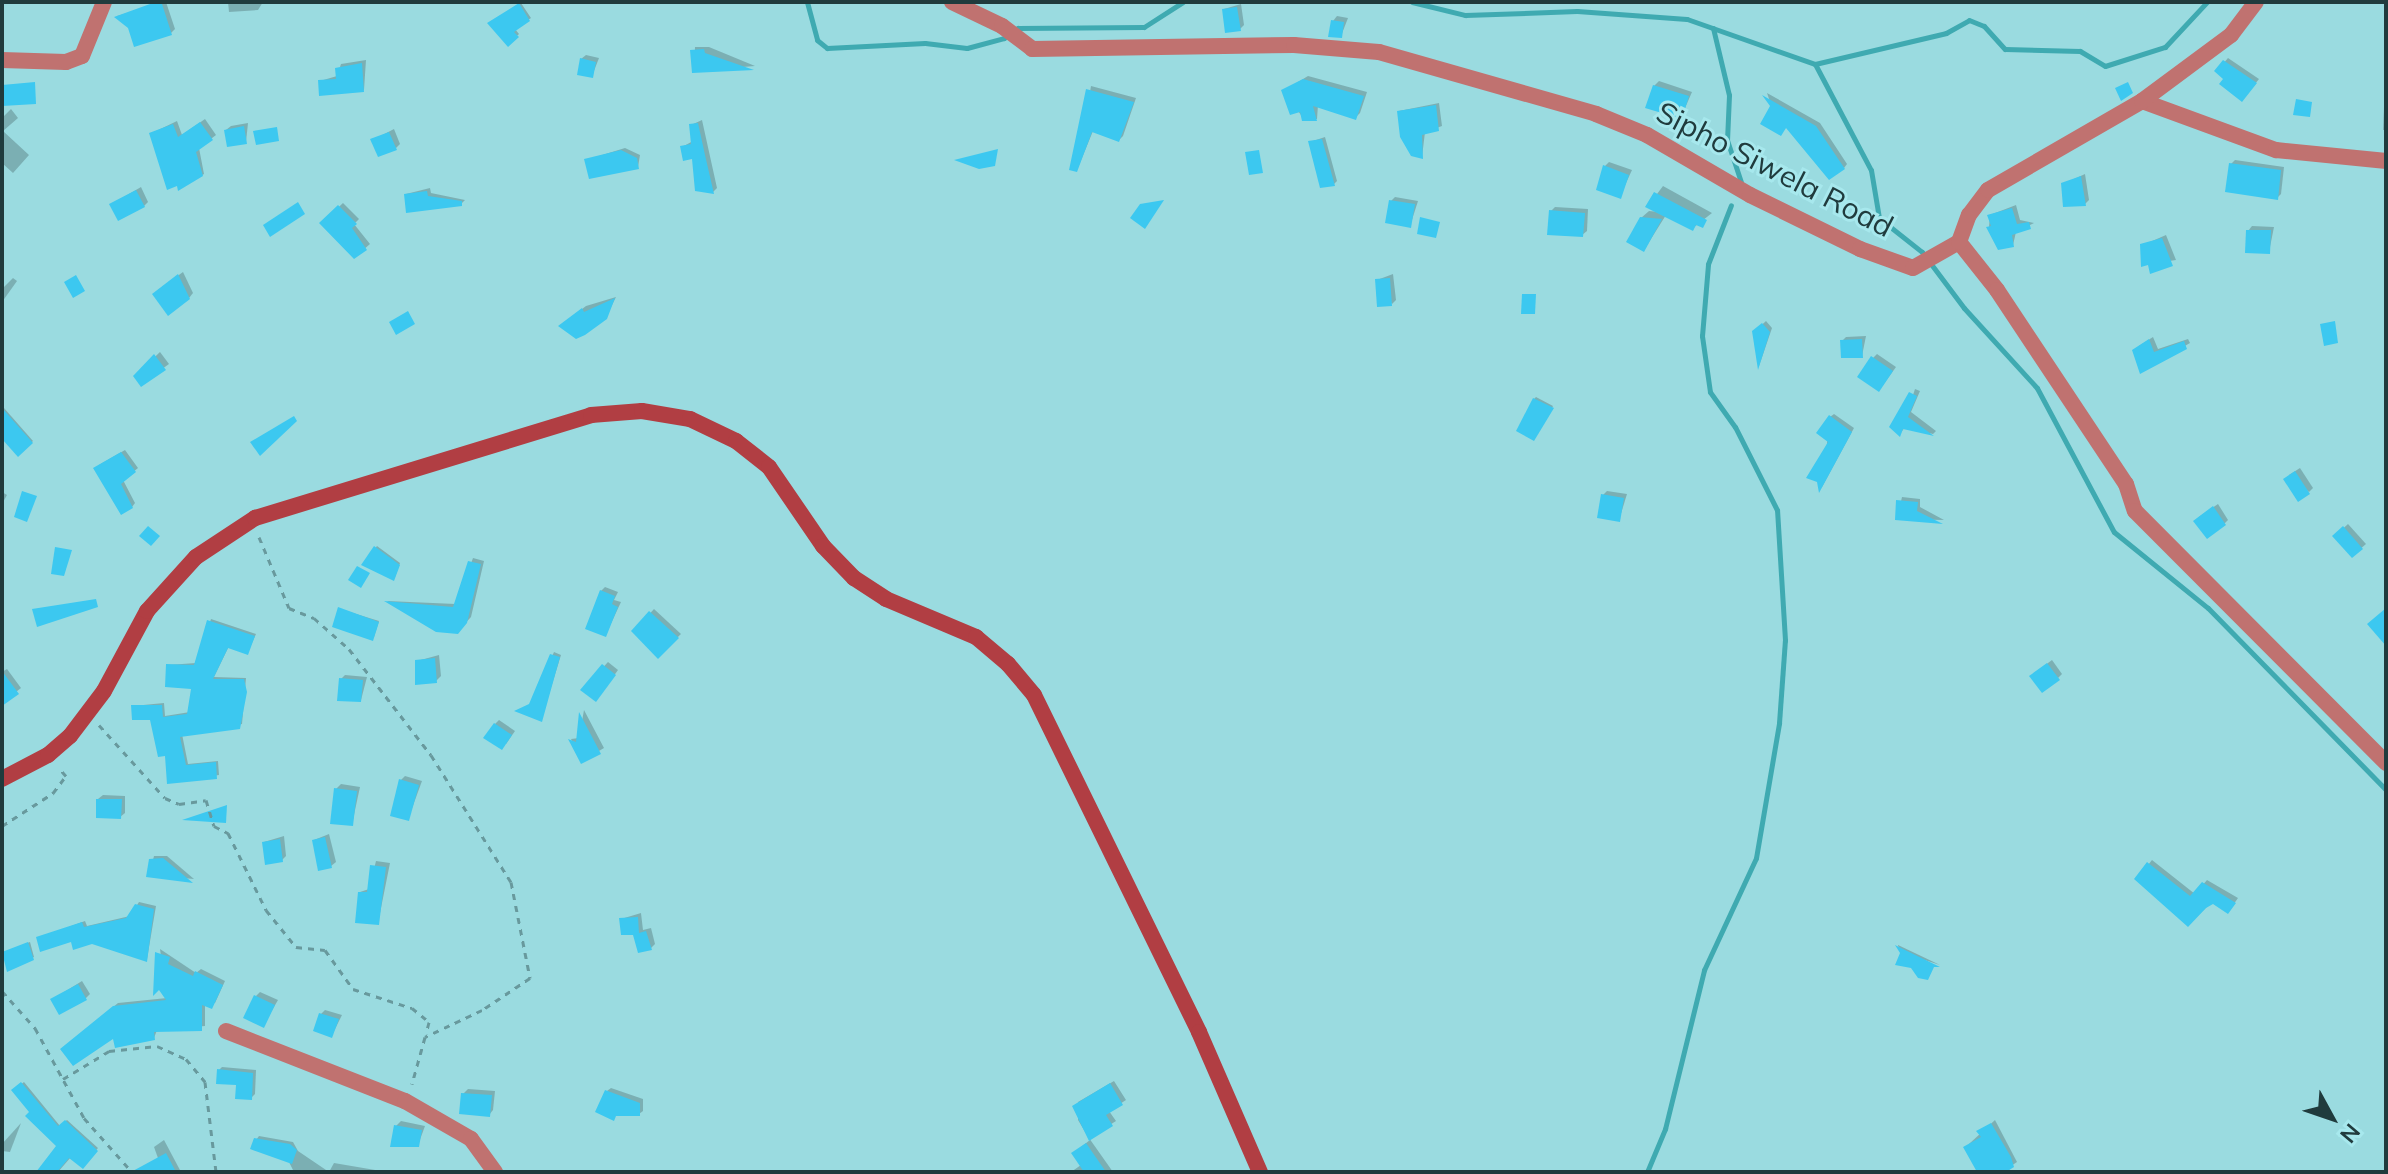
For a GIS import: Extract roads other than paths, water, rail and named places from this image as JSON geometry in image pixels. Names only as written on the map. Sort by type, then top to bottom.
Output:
[{"type":"street","points":[[2,60],[66,62],[82,56],[104,2]]},
{"type":"street","name":"Sipho Siwela Road","points":[[952,2],[1002,26],[1019,43],[1032,49],[1337,46],[1379,52],[1596,114],[1860,249],[1919,267],[1959,242]]},
{"type":"street","points":[[2256,2],[2231,35],[2142,101],[1988,190],[1969,215],[1959,242],[2126,484],[2135,511],[2386,763]]},
{"type":"street","points":[[2142,101],[2199,119],[2265,148],[2386,161]]},
{"type":"street","points":[[2,779],[48,755],[89,713],[147,611],[196,557],[255,518],[467,450],[602,413],[678,416],[736,441],[782,482],[823,546],[854,578],[886,599],[976,637],[1008,664],[1034,695],[1192,1018],[1260,1172]]},
{"type":"street","points":[[226,1031],[405,1101],[471,1139],[495,1172]]},
{"type":"waterway","points":[[807,2],[817,40],[827,48],[925,43],[967,48],[1004,38],[1018,28],[1144,27],[1183,2]]},
{"type":"waterway","points":[[1412,2],[1465,15],[1577,11],[1687,19],[1815,64],[1946,33],[1969,20],[1984,26],[2005,49],[2080,51],[2105,66],[2165,47],[2207,2]]},
{"type":"waterway","points":[[1713,28],[1729,95],[1727,140],[1741,182]]},
{"type":"waterway","points":[[1815,64],[1871,170],[1879,218],[1922,252],[1964,308],[2037,388],[2114,532],[2208,608],[2386,790]]},
{"type":"waterway","points":[[1647,1172],[1665,1129],[1704,970],[1756,858],[1779,723],[1785,640],[1777,510],[1735,427],[1710,392],[1702,336],[1708,264],[1731,205]]}]
